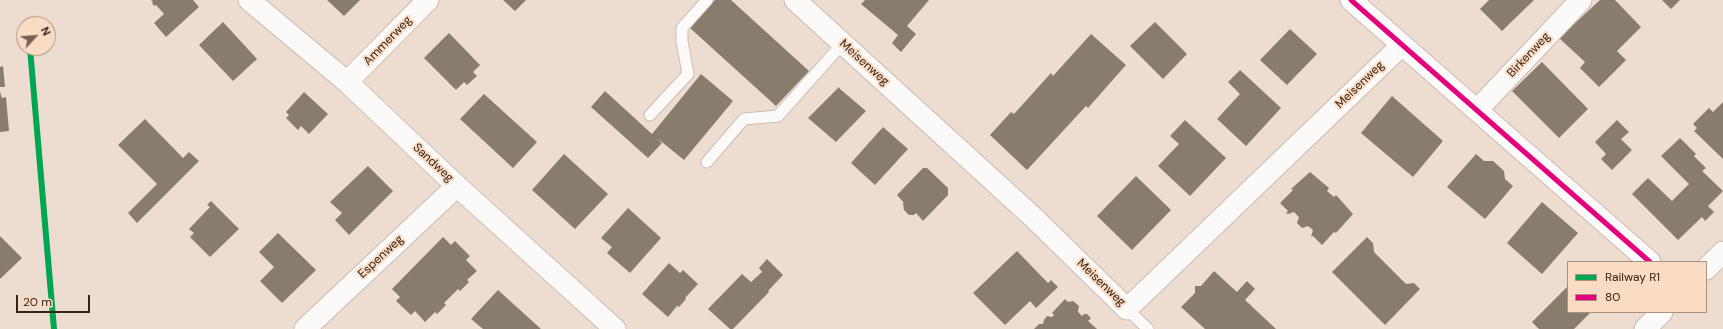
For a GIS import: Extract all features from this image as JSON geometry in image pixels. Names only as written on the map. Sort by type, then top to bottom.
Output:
[{"type":"street","name":"Sandweg","points":[[249,0],[347,82],[457,186],[615,329]]},
{"type":"street","name":"Ammerweg","points":[[347,82],[428,0]]},
{"type":"street","name":"Meisenweg","points":[[795,0],[1034,218],[1127,309],[1402,45]]},
{"type":"street","points":[[1351,0],[1649,261]]},
{"type":"street","name":"Birkenweg","points":[[1477,110],[1581,0]]},
{"type":"street","name":"Espenweg","points":[[305,329],[457,186]]},
{"type":"street","points":[[1707,268],[1723,252]]},
{"type":"street","points":[[1645,329],[1661,313]]},
{"type":"lane","points":[[650,115],[688,74],[682,41],[682,28],[707,0]]},
{"type":"lane","points":[[707,162],[744,119],[778,116],[843,43]]},
{"type":"lane","points":[[1127,309],[1148,329]]},
{"type":"building","points":[[151,0],[193,0],[199,7],[166,37],[154,23],[164,14],[156,5],[154,6]]},
{"type":"building","points":[[327,0],[360,0],[344,16]]},
{"type":"building","points":[[503,0],[526,0],[515,11]]},
{"type":"building","points":[[715,0],[731,0],[809,71],[776,106],[690,28]]},
{"type":"building","points":[[865,0],[929,0],[907,26],[916,34],[901,52],[892,43],[898,35],[861,4]]},
{"type":"building","points":[[1489,0],[1534,0],[1502,31],[1480,9]]},
{"type":"building","points":[[1600,0],[1615,0],[1641,27],[1617,51],[1626,60],[1599,87],[1580,68],[1585,62],[1559,38]]},
{"type":"building","points":[[1662,0],[1680,0],[1671,9]]},
{"type":"building","points":[[223,22],[257,59],[233,81],[199,45]]},
{"type":"building","points":[[1155,22],[1187,54],[1163,79],[1130,46]]},
{"type":"building","points":[[1290,29],[1317,54],[1287,85],[1260,60]]},
{"type":"building","points":[[449,33],[480,65],[473,72],[477,76],[467,85],[464,82],[456,90],[424,58]]},
{"type":"building","points":[[1091,34],[1126,65],[1088,108],[1086,106],[1027,170],[990,135],[1011,112],[1014,114],[1051,73],[1053,76]]},
{"type":"building","points":[[1542,62],[1588,109],[1559,138],[1512,91]]},
{"type":"building","points":[[3,66],[5,87],[0,87],[0,67]]},
{"type":"building","points":[[1240,70],[1281,108],[1246,146],[1217,119],[1240,94],[1228,82]]},
{"type":"building","points":[[701,74],[733,101],[684,160],[657,138],[662,143],[648,158],[591,107],[605,91],[652,134]]},
{"type":"building","points":[[839,87],[866,111],[836,142],[808,118]]},
{"type":"building","points":[[0,92],[2,98],[6,97],[9,131],[0,132]]},
{"type":"building","points":[[304,92],[328,114],[309,134],[301,126],[298,130],[286,118],[289,115],[286,112]]},
{"type":"building","points":[[484,94],[537,142],[513,168],[460,119]]},
{"type":"building","points":[[1392,96],[1443,141],[1413,177],[1361,133]]},
{"type":"building","points":[[1723,102],[1723,159],[1694,131],[1697,128],[1693,124],[1709,108],[1713,112]]},
{"type":"building","points":[[145,119],[183,158],[189,152],[199,161],[137,223],[128,213],[157,184],[118,145]]},
{"type":"building","points":[[1185,120],[1226,158],[1190,196],[1158,166],[1179,144],[1170,136]]},
{"type":"building","points":[[1617,120],[1629,132],[1621,139],[1632,150],[1612,170],[1601,159],[1606,154],[1595,142]]},
{"type":"building","points":[[883,127],[908,149],[875,185],[851,163]]},
{"type":"building","points":[[1680,138],[1696,154],[1694,156],[1706,168],[1702,171],[1723,191],[1708,206],[1714,212],[1705,221],[1702,217],[1678,240],[1632,194],[1648,178],[1672,201],[1689,184],[1661,156]]},
{"type":"building","points":[[564,154],[608,194],[575,229],[532,190]]},
{"type":"building","points":[[1476,154],[1484,161],[1493,161],[1504,171],[1505,179],[1513,186],[1485,219],[1447,187]]},
{"type":"building","points":[[368,166],[393,191],[349,235],[335,220],[342,213],[330,202]]},
{"type":"building","points":[[923,168],[927,168],[948,188],[948,195],[923,221],[916,213],[914,215],[909,215],[904,210],[904,203],[897,195]]},
{"type":"building","points":[[1310,172],[1329,188],[1327,191],[1334,197],[1336,195],[1353,214],[1336,233],[1334,232],[1322,245],[1313,236],[1311,237],[1313,230],[1308,226],[1302,228],[1297,223],[1299,217],[1294,212],[1288,214],[1286,213],[1288,211],[1280,203],[1293,190],[1291,189]]},
{"type":"building","points":[[1136,176],[1171,210],[1132,250],[1097,216]]},
{"type":"building","points":[[211,201],[239,229],[210,257],[190,237],[194,233],[189,229],[210,207],[207,205]]},
{"type":"building","points":[[1542,202],[1578,233],[1542,274],[1507,243]]},
{"type":"building","points":[[628,208],[661,238],[630,273],[607,253],[612,247],[601,238]]},
{"type":"building","points":[[278,233],[316,270],[282,303],[260,281],[274,267],[259,252]]},
{"type":"building","points":[[0,236],[22,258],[0,279]]},
{"type":"building","points":[[443,237],[451,245],[455,241],[470,256],[466,260],[477,271],[467,280],[469,282],[460,291],[458,289],[444,303],[446,305],[437,314],[435,312],[425,322],[415,311],[411,315],[396,301],[400,297],[392,289]]},
{"type":"building","points":[[1367,237],[1373,243],[1374,252],[1406,284],[1414,283],[1420,289],[1385,325],[1332,272]]},
{"type":"building","points":[[1017,251],[1048,283],[1051,280],[1058,287],[1036,308],[1030,301],[1005,325],[973,293]]},
{"type":"building","points":[[767,259],[783,275],[768,291],[769,292],[733,329],[730,329],[708,309],[742,274],[751,282],[762,272],[759,268]]},
{"type":"building","points":[[669,263],[680,273],[683,270],[698,284],[679,307],[677,306],[668,317],[642,294]]},
{"type":"building","points":[[1214,271],[1237,292],[1247,281],[1255,289],[1245,300],[1276,329],[1205,329],[1181,307],[1195,293],[1195,286],[1201,286]]},
{"type":"building","points":[[1567,287],[1567,313],[1590,313],[1574,329],[1539,329],[1532,322]]},
{"type":"building","points":[[498,290],[541,329],[483,329],[471,319]]},
{"type":"building","points":[[1065,299],[1068,302],[1073,301],[1079,306],[1078,312],[1082,316],[1087,314],[1091,318],[1088,321],[1097,329],[1034,329],[1039,324],[1043,324],[1047,316],[1052,317],[1054,315],[1052,313]]},
{"type":"rail line","name":"R1","points":[[31,56],[54,329]]},
{"type":"transit line","name":"80","points":[[1351,0],[1649,261]]}]
